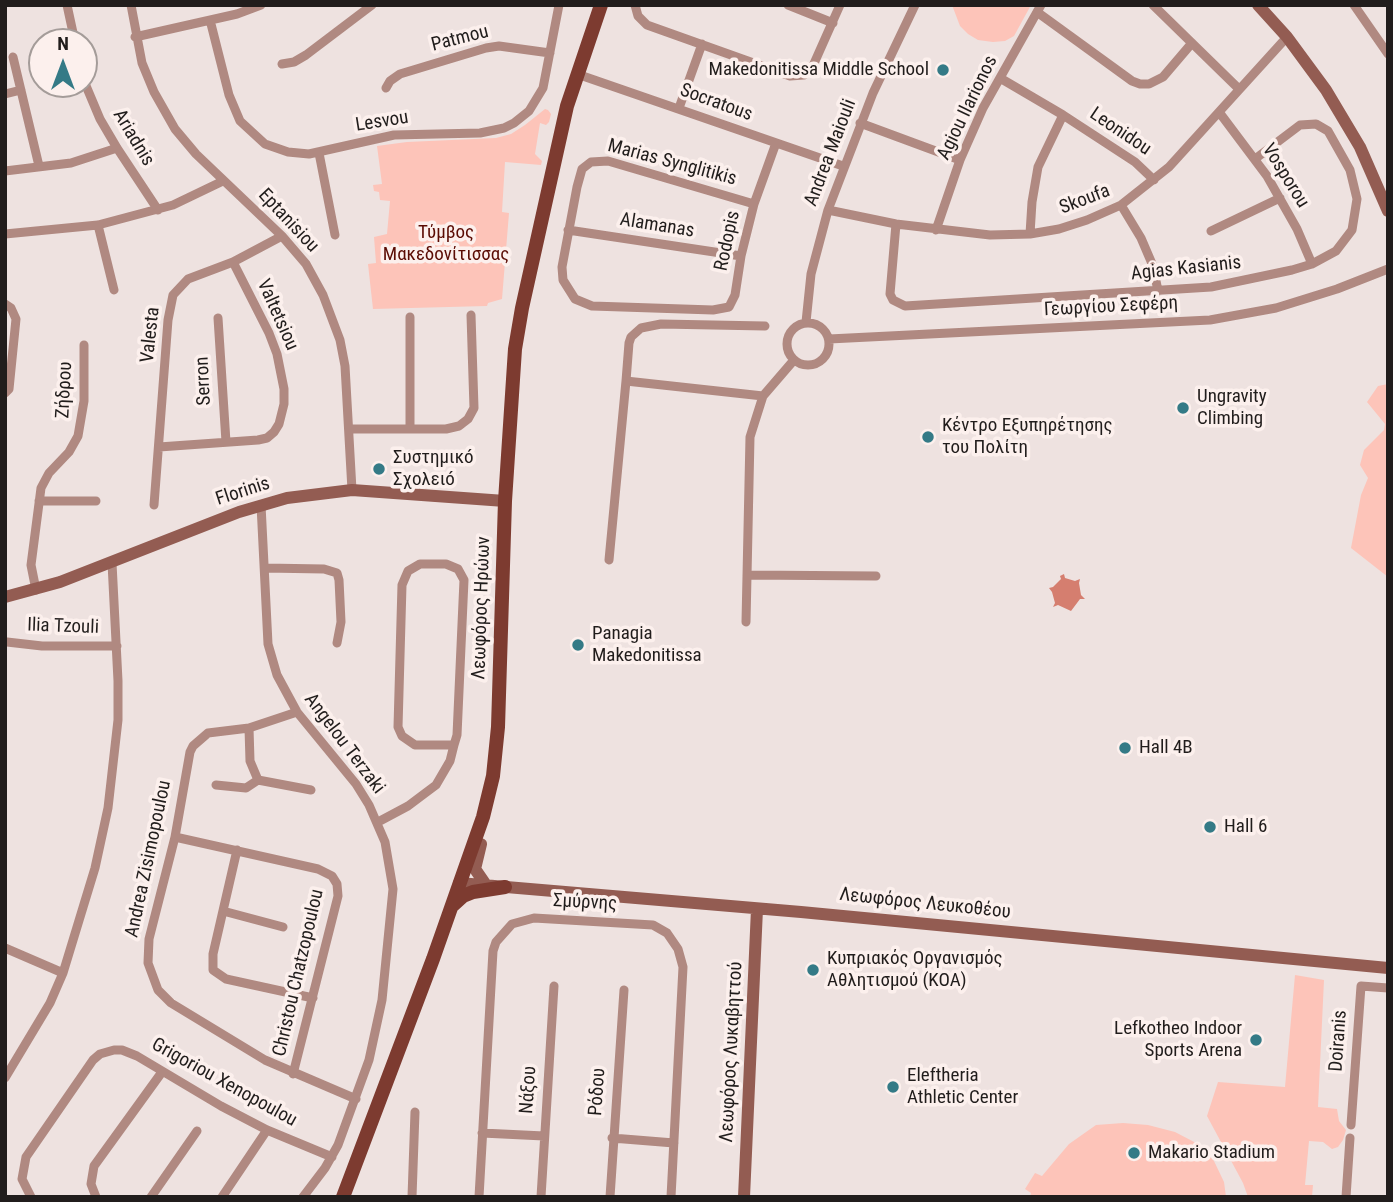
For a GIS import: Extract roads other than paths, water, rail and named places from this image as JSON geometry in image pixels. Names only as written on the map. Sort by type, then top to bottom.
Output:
[{"type":"main road","name":"Λεωφόρος Ηρώων","points":[[343,1197],[450,909],[485,810],[493,776],[498,727],[505,501],[516,349],[546,192],[577,74],[601,5]]},
{"type":"main road","points":[[1258,5],[1287,37],[1326,90],[1360,147],[1387,208]]},
{"type":"main road","name":"Florinis","points":[[5,597],[36,590],[112,563],[261,505],[313,493],[352,490],[505,501]]},
{"type":"main road","points":[[485,810],[487,821],[475,869],[486,886]]},
{"type":"main road","name":"Λεωφόρος Λευκοθέου","points":[[459,883],[1388,968]]},
{"type":"main road","points":[[450,909],[463,896],[473,891],[505,887]]},
{"type":"main road","name":"Λεωφόρος Λυκαβηττού","points":[[744,1197],[757,909]]},
{"type":"street","points":[[67,5],[72,28]]},
{"type":"street","points":[[135,37],[261,5]]},
{"type":"street","points":[[282,64],[294,62],[306,55],[372,5]]},
{"type":"street","name":"Lesvou","points":[[210,20],[229,95],[240,121],[255,136],[275,148],[300,154],[319,153],[394,135],[480,133],[504,128],[522,117],[540,96],[559,5]]},
{"type":"street","points":[[635,5],[638,16],[647,25],[783,75],[804,75],[815,64],[840,5]]},
{"type":"street","points":[[788,5],[833,23]]},
{"type":"street","name":"Andrea Maiouli","points":[[806,323],[811,274],[843,166],[915,5]]},
{"type":"street","points":[[1153,5],[1238,89]]},
{"type":"street","points":[[1354,5],[1388,54]]},
{"type":"street","points":[[1039,8],[1132,81],[1140,84],[1149,84],[1163,77],[1192,43]]},
{"type":"street","name":"Agiou Ilarionos","points":[[936,230],[960,160],[1000,78],[1039,8]]},
{"type":"street","name":"Eptanisiou","points":[[131,11],[135,37],[148,77],[176,129],[196,154],[282,236],[306,264],[317,282],[333,318],[345,366],[352,490]]},
{"type":"street","name":"Skoufa","points":[[828,210],[896,224],[990,235],[1030,234],[1075,224],[1121,205],[1169,167],[1287,37]]},
{"type":"street","points":[[679,108],[702,44]]},
{"type":"street","name":"Patmou","points":[[386,88],[390,81],[400,74],[486,48],[499,46],[550,53]]},
{"type":"street","points":[[13,57],[39,166]]},
{"type":"street","name":"Socratous","points":[[577,74],[843,166]]},
{"type":"street","points":[[1000,78],[1063,115]]},
{"type":"street","points":[[5,94],[23,97]]},
{"type":"street","name":"Ariadnis","points":[[91,98],[117,148],[158,210]]},
{"type":"street","name":"Vosporou","points":[[1219,112],[1255,159],[1280,198],[1312,264]]},
{"type":"street","name":"Leonidou","points":[[1030,234],[1038,167],[1063,115],[1135,162],[1154,180]]},
{"type":"street","points":[[860,123],[960,160]]},
{"type":"street","name":"Agias Kasianis","points":[[896,224],[890,288],[893,300],[914,306],[1158,291],[1243,282],[1312,264],[1335,251],[1347,238],[1354,222],[1356,191],[1344,157],[1325,128],[1312,123],[1294,128],[1255,159]]},
{"type":"street","name":"Rodopis","points":[[729,307],[735,295],[754,204],[776,143]]},
{"type":"street","points":[[5,171],[71,163],[117,148]]},
{"type":"street","points":[[319,153],[335,235]]},
{"type":"street","name":"Marias Synglitikis","points":[[729,307],[713,310],[599,307],[575,299],[563,280],[562,267],[580,174],[586,164],[595,160],[608,160],[754,204]]},
{"type":"street","points":[[5,234],[98,225],[158,210],[194,197],[223,181]]},
{"type":"street","points":[[1211,231],[1280,198]]},
{"type":"street","points":[[1121,205],[1141,238],[1153,266],[1158,291]]},
{"type":"street","points":[[98,225],[114,290]]},
{"type":"street","name":"Alamanas","points":[[568,230],[741,256]]},
{"type":"street","name":"Valesta","points":[[154,505],[168,320],[173,295],[188,279],[233,262],[282,236]]},
{"type":"street","name":"Valtetsiou","points":[[159,447],[267,438],[279,424],[284,404],[284,389],[277,354],[233,262]]},
{"type":"street","name":"Γεωργίου Σεφέρη","points":[[829,339],[1210,320],[1276,309],[1388,269]]},
{"type":"street","points":[[5,304],[11,308],[16,319],[9,389],[5,393]]},
{"type":"street","points":[[349,429],[446,429],[459,426],[468,419],[474,408],[471,315]]},
{"type":"street","points":[[410,317],[410,428]]},
{"type":"street","name":"Serron","points":[[218,318],[226,442]]},
{"type":"street","points":[[806,323],[823,328],[829,339],[827,352],[819,362],[806,365],[794,360],[787,349],[788,336],[796,326],[806,323]]},
{"type":"street","points":[[609,559],[631,337],[641,328],[661,324],[765,326]]},
{"type":"street","name":"Ζήδρου","points":[[36,590],[31,565],[39,501],[44,481],[69,452],[78,436],[84,401],[84,345]]},
{"type":"street","points":[[746,622],[750,437],[763,396],[794,360]]},
{"type":"street","points":[[626,381],[763,396]]},
{"type":"street","points":[[39,501],[96,501]]},
{"type":"street","name":"Angelou Terzaki","points":[[261,505],[267,627],[277,676],[297,712],[356,784],[378,822],[390,859],[393,906],[377,1024],[356,1099],[332,1157],[303,1197]]},
{"type":"street","points":[[5,1078],[41,1021],[63,972],[95,868],[108,808],[118,720],[112,563]]},
{"type":"street","points":[[378,822],[408,806],[436,785],[446,771],[454,746],[458,719],[464,580],[458,569],[446,564],[420,564],[408,571],[402,585],[398,727],[406,740],[415,745],[454,746]]},
{"type":"street","points":[[264,568],[324,569],[337,573],[340,580],[341,622],[337,643]]},
{"type":"street","points":[[747,575],[876,576]]},
{"type":"street","name":"Ilia Tzouli","points":[[8,642],[42,646],[117,646]]},
{"type":"street","name":"Andrea Zisimopoulou","points":[[297,712],[249,728],[208,733],[193,746],[175,837],[148,946],[148,962],[158,990],[171,1003],[214,1031],[293,1074],[356,1099]]},
{"type":"street","points":[[249,728],[250,761],[258,780]]},
{"type":"street","points":[[216,785],[246,788],[258,780],[311,790]]},
{"type":"street","name":"Christou Chatzopoulou","points":[[175,837],[318,869],[329,874],[334,880],[338,896],[293,1074]]},
{"type":"street","points":[[237,850],[212,960],[214,970],[226,979],[313,998]]},
{"type":"street","points":[[223,911],[283,927]]},
{"type":"street","name":"Σμύρνης","points":[[479,1197],[493,951],[496,942],[512,924],[522,919],[534,918],[642,923],[660,929],[671,939],[681,957],[671,1197]]},
{"type":"street","points":[[5,948],[63,972]]},
{"type":"street","name":"Νάξου","points":[[541,1197],[554,986]]},
{"type":"street","name":"Doiranis","points":[[1351,1125],[1361,986],[1388,988]]},
{"type":"street","name":"Ρόδου","points":[[610,1197],[624,990]]},
{"type":"street","name":"Grigoriou Xenopoulou","points":[[31,1197],[22,1179],[26,1157],[93,1060],[108,1051],[122,1050],[137,1056],[267,1130],[332,1157]]},
{"type":"street","points":[[96,1197],[91,1184],[94,1166],[162,1072]]},
{"type":"street","points":[[412,1197],[415,1112]]},
{"type":"street","points":[[222,1197],[267,1130]]},
{"type":"street","points":[[151,1197],[197,1131]]},
{"type":"street","points":[[482,1133],[544,1136]]},
{"type":"street","points":[[612,1138],[674,1143]]},
{"type":"street","points":[[1346,1197],[1350,1138]]},
{"type":"place","name":"Makedonitissa Middle School","points":[[943,70]]},
{"type":"place","name":"Ungravity Climbing","points":[[1183,408]]},
{"type":"place","name":"Κέντρο Εξυπηρέτησης του Πολίτη","points":[[928,437]]},
{"type":"place","name":"Συστημικó Σχολειó","points":[[379,469]]},
{"type":"place","name":"Panagia Makedonitissa","points":[[578,645]]},
{"type":"place","name":"Hall 4B","points":[[1125,748]]},
{"type":"place","name":"Hall 6","points":[[1210,827]]},
{"type":"place","name":"Κυπριακός Οργανισμός Αθλητισμού (ΚΟΑ)","points":[[813,970]]},
{"type":"place","name":"Lefkotheo Indoor Sports Arena","points":[[1256,1040]]},
{"type":"place","name":"Eleftheria Athletic Center","points":[[893,1087]]},
{"type":"place","name":"Makario Stadium","points":[[1134,1153]]},
{"type":"park label","name":"Τύμβος Μακεδονίτισσας","points":[[446,244]]}]
